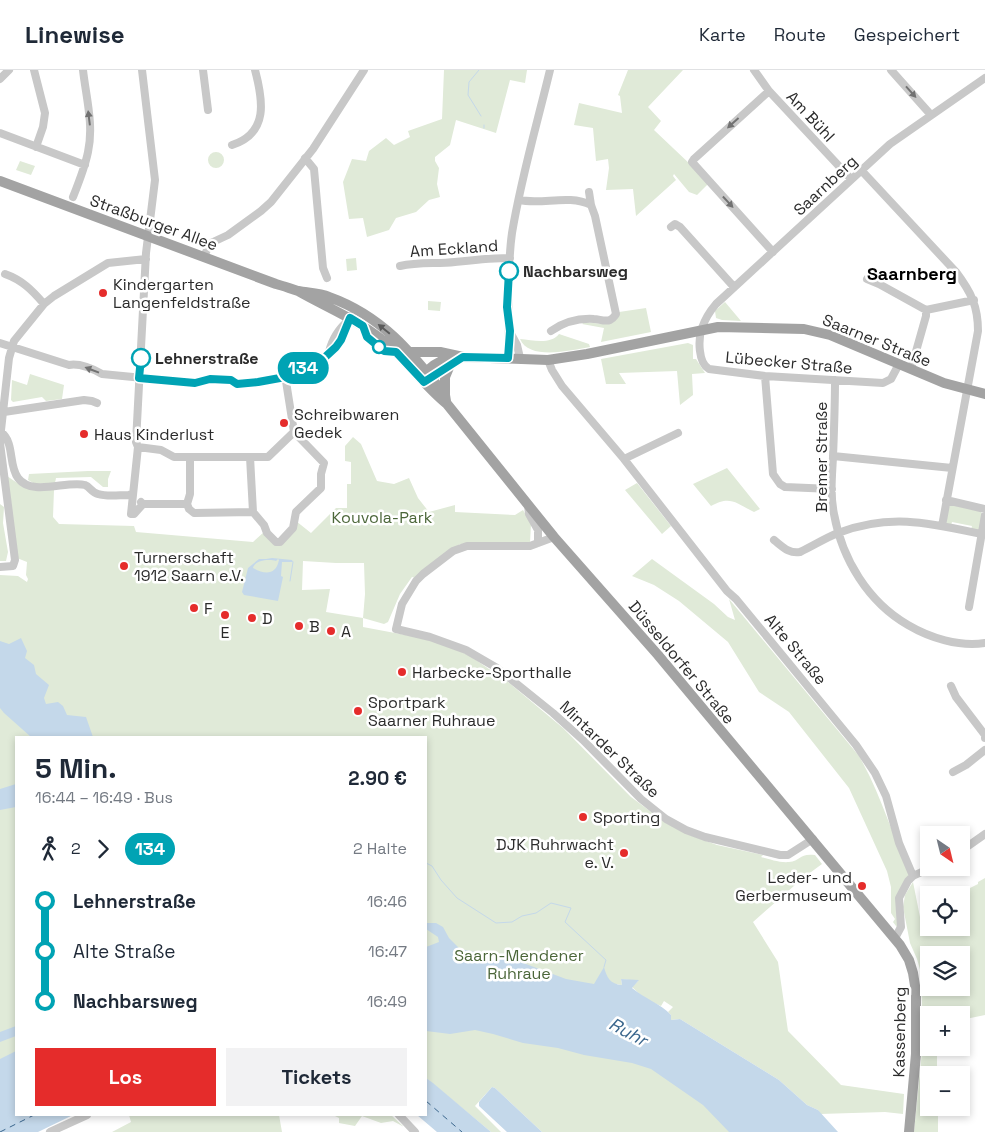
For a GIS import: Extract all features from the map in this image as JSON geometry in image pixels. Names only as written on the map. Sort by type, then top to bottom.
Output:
[{"type":"main road","name":"Straßburger Allee","points":[[0,181],[298,291],[328,296],[353,314],[425,376]]},
{"type":"main road","name":"Straßburger Allee","points":[[353,314],[382,327],[410,352],[425,376]]},
{"type":"main road","name":"Saarner Straße","points":[[548,360],[587,354],[718,327],[818,331],[966,390],[985,394]]},
{"type":"main road","points":[[410,352],[440,352],[451,359]]},
{"type":"main road","points":[[425,376],[451,359],[463,357],[548,360]]},
{"type":"main road","points":[[446,400],[445,377],[451,359]]},
{"type":"main road","name":"Düsseldorfer Straße","points":[[425,376],[435,394],[446,400],[554,537],[658,655],[895,938]]},
{"type":"main road","name":"Kassenberg","points":[[895,938],[909,960],[914,973],[916,992],[916,1054],[909,1132]]},
{"type":"street","points":[[34,70],[45,113],[43,127],[36,147]]},
{"type":"street","points":[[73,196],[85,165],[89,146],[90,127],[83,70]]},
{"type":"street","points":[[142,70],[155,180],[146,259],[136,442],[138,448],[131,514],[134,514],[143,504]]},
{"type":"street","points":[[202,70],[208,110]]},
{"type":"street","points":[[232,145],[245,139],[258,124],[261,102],[254,70]]},
{"type":"street","points":[[204,257],[212,242],[228,235],[266,207],[305,158],[364,70]]},
{"type":"street","points":[[508,358],[510,331],[507,307],[512,234],[550,70]]},
{"type":"street","name":"Am Bühl","points":[[754,70],[769,91],[851,179]]},
{"type":"street","points":[[891,70],[931,115]]},
{"type":"street","points":[[983,79],[985,88]]},
{"type":"street","name":"Saarnberg","points":[[701,330],[712,309],[734,287],[861,170],[901,136],[983,79]]},
{"type":"street","points":[[769,91],[692,162],[774,252]]},
{"type":"street","points":[[0,133],[85,165]]},
{"type":"street","points":[[305,158],[314,169],[323,268],[327,278]]},
{"type":"street","points":[[861,170],[956,272],[974,300],[978,315],[978,331],[942,526]]},
{"type":"street","points":[[551,331],[561,324],[570,321],[611,320],[616,314],[591,205],[590,192]]},
{"type":"street","points":[[519,200],[529,202],[577,200],[591,205]]},
{"type":"street","points":[[671,227],[675,224],[680,227],[734,287]]},
{"type":"street","name":"Am Eckland","points":[[400,266],[414,263],[510,258]]},
{"type":"street","points":[[0,568],[13,566],[15,560],[0,432],[11,347],[44,304],[54,296],[108,263],[146,259]]},
{"type":"street","points":[[5,274],[17,278],[28,286],[44,304]]},
{"type":"street","points":[[867,279],[926,310],[974,300]]},
{"type":"street","points":[[911,369],[926,310]]},
{"type":"street","points":[[0,343],[70,365],[74,364],[94,370],[102,374],[195,383],[210,379],[231,380],[237,384],[258,382],[315,364],[329,352],[330,344],[341,326],[353,314]]},
{"type":"street","name":"Lübecker Straße","points":[[701,330],[701,361],[709,369],[764,376],[883,383],[891,379],[899,364]]},
{"type":"street","points":[[510,331],[520,358]]},
{"type":"street","name":"Alte Straße","points":[[548,360],[562,386],[624,459],[726,591],[736,599],[856,745],[875,773],[886,796],[900,843],[913,876]]},
{"type":"street","points":[[250,457],[253,512],[264,525],[267,533],[276,542],[280,542],[293,528],[296,512],[321,488],[321,474],[324,463],[294,432],[285,375]]},
{"type":"street","points":[[764,376],[773,474],[776,480],[785,487],[832,490]]},
{"type":"street","name":"Bremer Straße","points":[[835,380],[832,490],[834,513],[838,533],[857,576],[879,604],[917,630],[936,638],[960,642],[985,643]]},
{"type":"street","points":[[4,412],[84,400],[96,403]]},
{"type":"street","points":[[0,432],[7,439],[15,473],[22,482],[48,488],[57,485],[84,485],[98,494],[132,495],[143,504],[187,504]]},
{"type":"street","points":[[138,448],[161,450],[174,457],[268,457],[294,432]]},
{"type":"street","points":[[624,459],[678,433]]},
{"type":"street","points":[[833,456],[952,468]]},
{"type":"street","points":[[190,457],[190,494],[187,504],[189,509],[194,513],[253,512]]},
{"type":"street","points":[[946,500],[985,509]]},
{"type":"street","points":[[0,501],[8,507]]},
{"type":"street","points":[[528,502],[529,514],[538,530],[538,543],[554,537]]},
{"type":"street","points":[[969,606],[985,515]]},
{"type":"street","points":[[838,533],[863,526],[901,520],[917,521],[982,534]]},
{"type":"street","name":"Bremer Straße","points":[[774,540],[786,551],[794,553],[800,552],[838,533]]},
{"type":"street","name":"Mintarder Straße","points":[[538,543],[530,546],[467,546],[453,551],[416,581],[402,604],[396,629],[450,644],[466,650],[492,665],[553,713],[646,804],[666,819],[686,830],[714,840],[788,855],[813,840]]},
{"type":"street","points":[[951,686],[956,697],[985,736]]},
{"type":"street","points":[[953,772],[966,765],[985,750]]},
{"type":"street","points":[[970,845],[985,834]]},
{"type":"street","points":[[895,938],[901,927],[899,898],[913,876],[920,873]]},
{"type":"street","points":[[50,1132],[85,1116]]},
{"type":"street","points":[[401,1116],[414,1132]]},
{"type":"green space","points":[[444,70],[527,70],[525,83],[510,80],[496,133],[456,120],[450,145],[435,157],[439,168],[437,184],[440,197],[429,200],[416,212],[396,218],[389,230],[367,237],[363,218],[349,219],[343,182],[352,159],[366,161],[369,151],[386,138],[394,145],[410,137],[408,131],[442,119]]},
{"type":"green space","points":[[628,70],[683,70],[648,107],[661,121],[654,130],[708,184],[697,195],[689,192],[674,174],[673,176],[676,180],[636,216],[633,189],[606,190],[609,168],[608,159],[596,161],[593,128],[574,125],[579,103],[622,113],[620,96],[618,95]]},
{"type":"green space","points":[[216,152],[222,154],[224,160],[222,166],[216,168],[210,166],[208,160],[210,154]]},
{"type":"green space","points":[[20,161],[35,166],[31,175],[16,170]]},
{"type":"green space","points":[[356,258],[357,270],[347,271],[346,259]]},
{"type":"green space","points":[[428,301],[441,302],[440,311],[428,310]]},
{"type":"green space","points":[[725,302],[741,321],[716,318],[715,311]]},
{"type":"green space","points":[[646,308],[651,332],[601,342],[604,328],[582,324],[585,322],[611,323],[615,321],[619,312]]},
{"type":"green space","points":[[559,334],[589,344],[590,347],[562,352],[541,352],[525,346],[520,339],[546,341]]},
{"type":"green space","points":[[688,343],[693,345],[693,359],[696,359],[705,373],[692,374],[693,395],[680,405],[677,371],[619,373],[626,384],[606,384],[601,359]]},
{"type":"green space","points":[[30,374],[64,385],[62,399],[46,401],[42,397],[13,402],[11,400],[12,380],[27,385]]},
{"type":"green space","points":[[353,437],[361,444],[377,481],[394,484],[409,478],[418,498],[429,512],[455,505],[455,512],[515,515],[523,510],[531,524],[530,543],[460,544],[415,578],[412,577],[400,594],[388,622],[384,624],[363,618],[363,627],[442,643],[470,656],[508,682],[563,728],[631,797],[666,823],[687,834],[717,845],[763,855],[761,857],[778,861],[793,861],[806,855],[815,855],[822,864],[803,878],[753,922],[778,962],[788,1031],[841,1085],[904,1094],[903,1114],[885,1112],[820,1114],[818,1110],[807,1105],[779,1080],[680,1019],[671,1020],[671,1015],[668,1012],[673,1007],[664,1001],[661,1006],[645,999],[632,987],[638,981],[621,979],[622,985],[615,984],[784,1132],[542,1132],[492,1087],[475,1106],[501,1132],[491,1132],[427,1079],[427,736],[15,736],[15,1090],[0,1097],[0,575],[18,576],[27,582],[28,579],[26,575],[27,562],[17,558],[7,476],[29,487],[54,490],[53,517],[59,524],[134,526],[136,532],[253,542],[264,532],[274,544],[296,521],[311,533],[336,508],[347,508],[347,484],[351,484],[351,462],[345,461],[345,446]],"holes":[[[303,561],[364,563],[365,594],[363,618],[326,612],[330,589],[302,590]]]},
{"type":"green space","points":[[727,468],[760,509],[754,512],[737,503],[728,501],[711,506],[693,484]]},
{"type":"green space","points":[[111,471],[108,487],[103,487],[91,477],[56,478],[55,483],[35,484],[28,480],[29,474]]},
{"type":"green space","points":[[637,483],[671,526],[662,534],[625,490]]},
{"type":"green space","points":[[0,504],[4,507],[3,523],[8,552],[6,561],[0,561]]},
{"type":"green space","points":[[952,505],[980,510],[982,514],[979,530],[976,532],[971,530],[972,526],[952,522],[951,526],[946,525],[948,507]]},
{"type":"green space","points":[[652,559],[714,604],[728,617],[735,620],[729,599],[859,756],[874,785],[911,875],[898,897],[899,930],[893,922],[895,919],[891,913],[891,887],[887,871],[849,788],[789,712],[759,692],[728,642],[679,601],[654,585],[632,576]]},
{"type":"green space","points":[[985,878],[985,1015],[970,1018],[970,1006],[922,1006],[922,996],[970,996],[970,946],[920,946],[920,970],[910,943],[903,907],[905,895],[913,882],[920,917],[920,936],[970,936],[970,888],[978,884],[978,882]]},
{"type":"green space","points":[[922,1056],[937,1056],[937,1066],[921,1066]]},
{"type":"green space","points":[[920,1071],[920,1116],[938,1116],[938,1132],[914,1132]]},
{"type":"green space","points":[[129,1116],[279,1116],[282,1132],[112,1132],[131,1122]]},
{"type":"green space","points":[[335,1116],[362,1116],[355,1126],[339,1123],[339,1118]]},
{"type":"green space","points":[[362,1116],[392,1116],[404,1127],[393,1121],[381,1123]]},
{"type":"water","points":[[272,558],[292,560],[293,562],[282,562],[281,576],[283,577],[278,601],[244,595],[242,592],[248,568],[259,559]],"holes":[[[279,560],[278,565],[273,571],[262,572],[253,568],[259,562]]]},
{"type":"water","points":[[21,638],[27,651],[25,658],[34,665],[36,674],[49,685],[44,698],[46,704],[58,702],[63,706],[67,715],[86,717],[93,736],[30,736],[4,713],[0,708],[0,641],[9,644]]},
{"type":"water","points":[[15,784],[15,807],[0,810],[0,789]]},
{"type":"water","name":"Ruhr","points":[[427,923],[436,923],[443,927],[449,938],[460,949],[518,961],[566,979],[594,984],[604,967],[612,982],[622,985],[621,979],[639,980],[632,988],[667,1011],[671,1015],[671,1020],[680,1019],[779,1080],[807,1105],[818,1110],[838,1132],[729,1132],[703,1105],[651,1069],[632,1063],[523,1043],[475,1030],[450,1034],[427,1031],[427,947],[439,942],[438,937],[427,930]]},
{"type":"water","points":[[15,1026],[15,1036],[0,1042],[0,1032]]},
{"type":"water","points":[[15,1052],[15,1116],[71,1116],[38,1132],[0,1132],[0,1059]]},
{"type":"water","points":[[427,1079],[491,1132],[437,1132],[418,1116],[427,1116]]},
{"type":"water","points":[[492,1087],[542,1132],[507,1132],[479,1106],[479,1102]]},
{"type":"waterway","points":[[479,70],[469,82],[468,95],[481,116]]},
{"type":"waterway","points":[[290,581],[293,562]]},
{"type":"waterway","points":[[427,864],[432,866],[441,880],[457,898],[496,923],[512,922],[522,916],[536,913],[551,903],[571,908],[565,922],[606,960],[604,967]]},
{"type":"ferry route","points":[[427,1102],[462,1132]]},
{"type":"ferry route","points":[[0,1132],[32,1116]]},
{"type":"bus line","name":"134","points":[[141,358],[139,378],[195,383],[210,379],[231,380],[237,384],[280,378],[294,370],[315,364],[323,359],[341,340],[350,318],[363,326],[367,337],[384,351],[396,352],[413,368],[424,382],[463,357],[508,358],[510,331],[507,307],[509,271]]},
{"type":"place","name":"Nachbarsweg","points":[[509,271]]},
{"type":"place","name":"Kindergarten Langenfeldstraße","points":[[103,293]]},
{"type":"place","name":"Lehnerstraße","points":[[141,358]]},
{"type":"place","name":"Schreibwaren Gedek","points":[[284,423]]},
{"type":"place","name":"Haus Kinderlust","points":[[84,434]]},
{"type":"place","name":"Turnerschaft 1912 Saarn e.V.","points":[[124,566]]},
{"type":"place","name":"F","points":[[194,608]]},
{"type":"place","name":"E","points":[[225,615]]},
{"type":"place","name":"D","points":[[252,618]]},
{"type":"place","name":"B","points":[[299,626]]},
{"type":"place","name":"A","points":[[331,631]]},
{"type":"place","name":"Harbecke-Sporthalle","points":[[402,672]]},
{"type":"place","name":"Sportpark Saarner Ruhraue","points":[[358,711]]},
{"type":"place","name":"Sporting","points":[[583,817]]},
{"type":"place","name":"DJK Ruhrwacht e. V.","points":[[624,853]]},
{"type":"place","name":"Leder- und Gerbermuseum","points":[[862,886]]},
{"type":"district","name":"Saarnberg","points":[[912,274]]},
{"type":"park label","name":"Kouvola-Park","points":[[382,517]]},
{"type":"park label","name":"Saarn-Mendener Ruhraue","points":[[519,964]]}]
